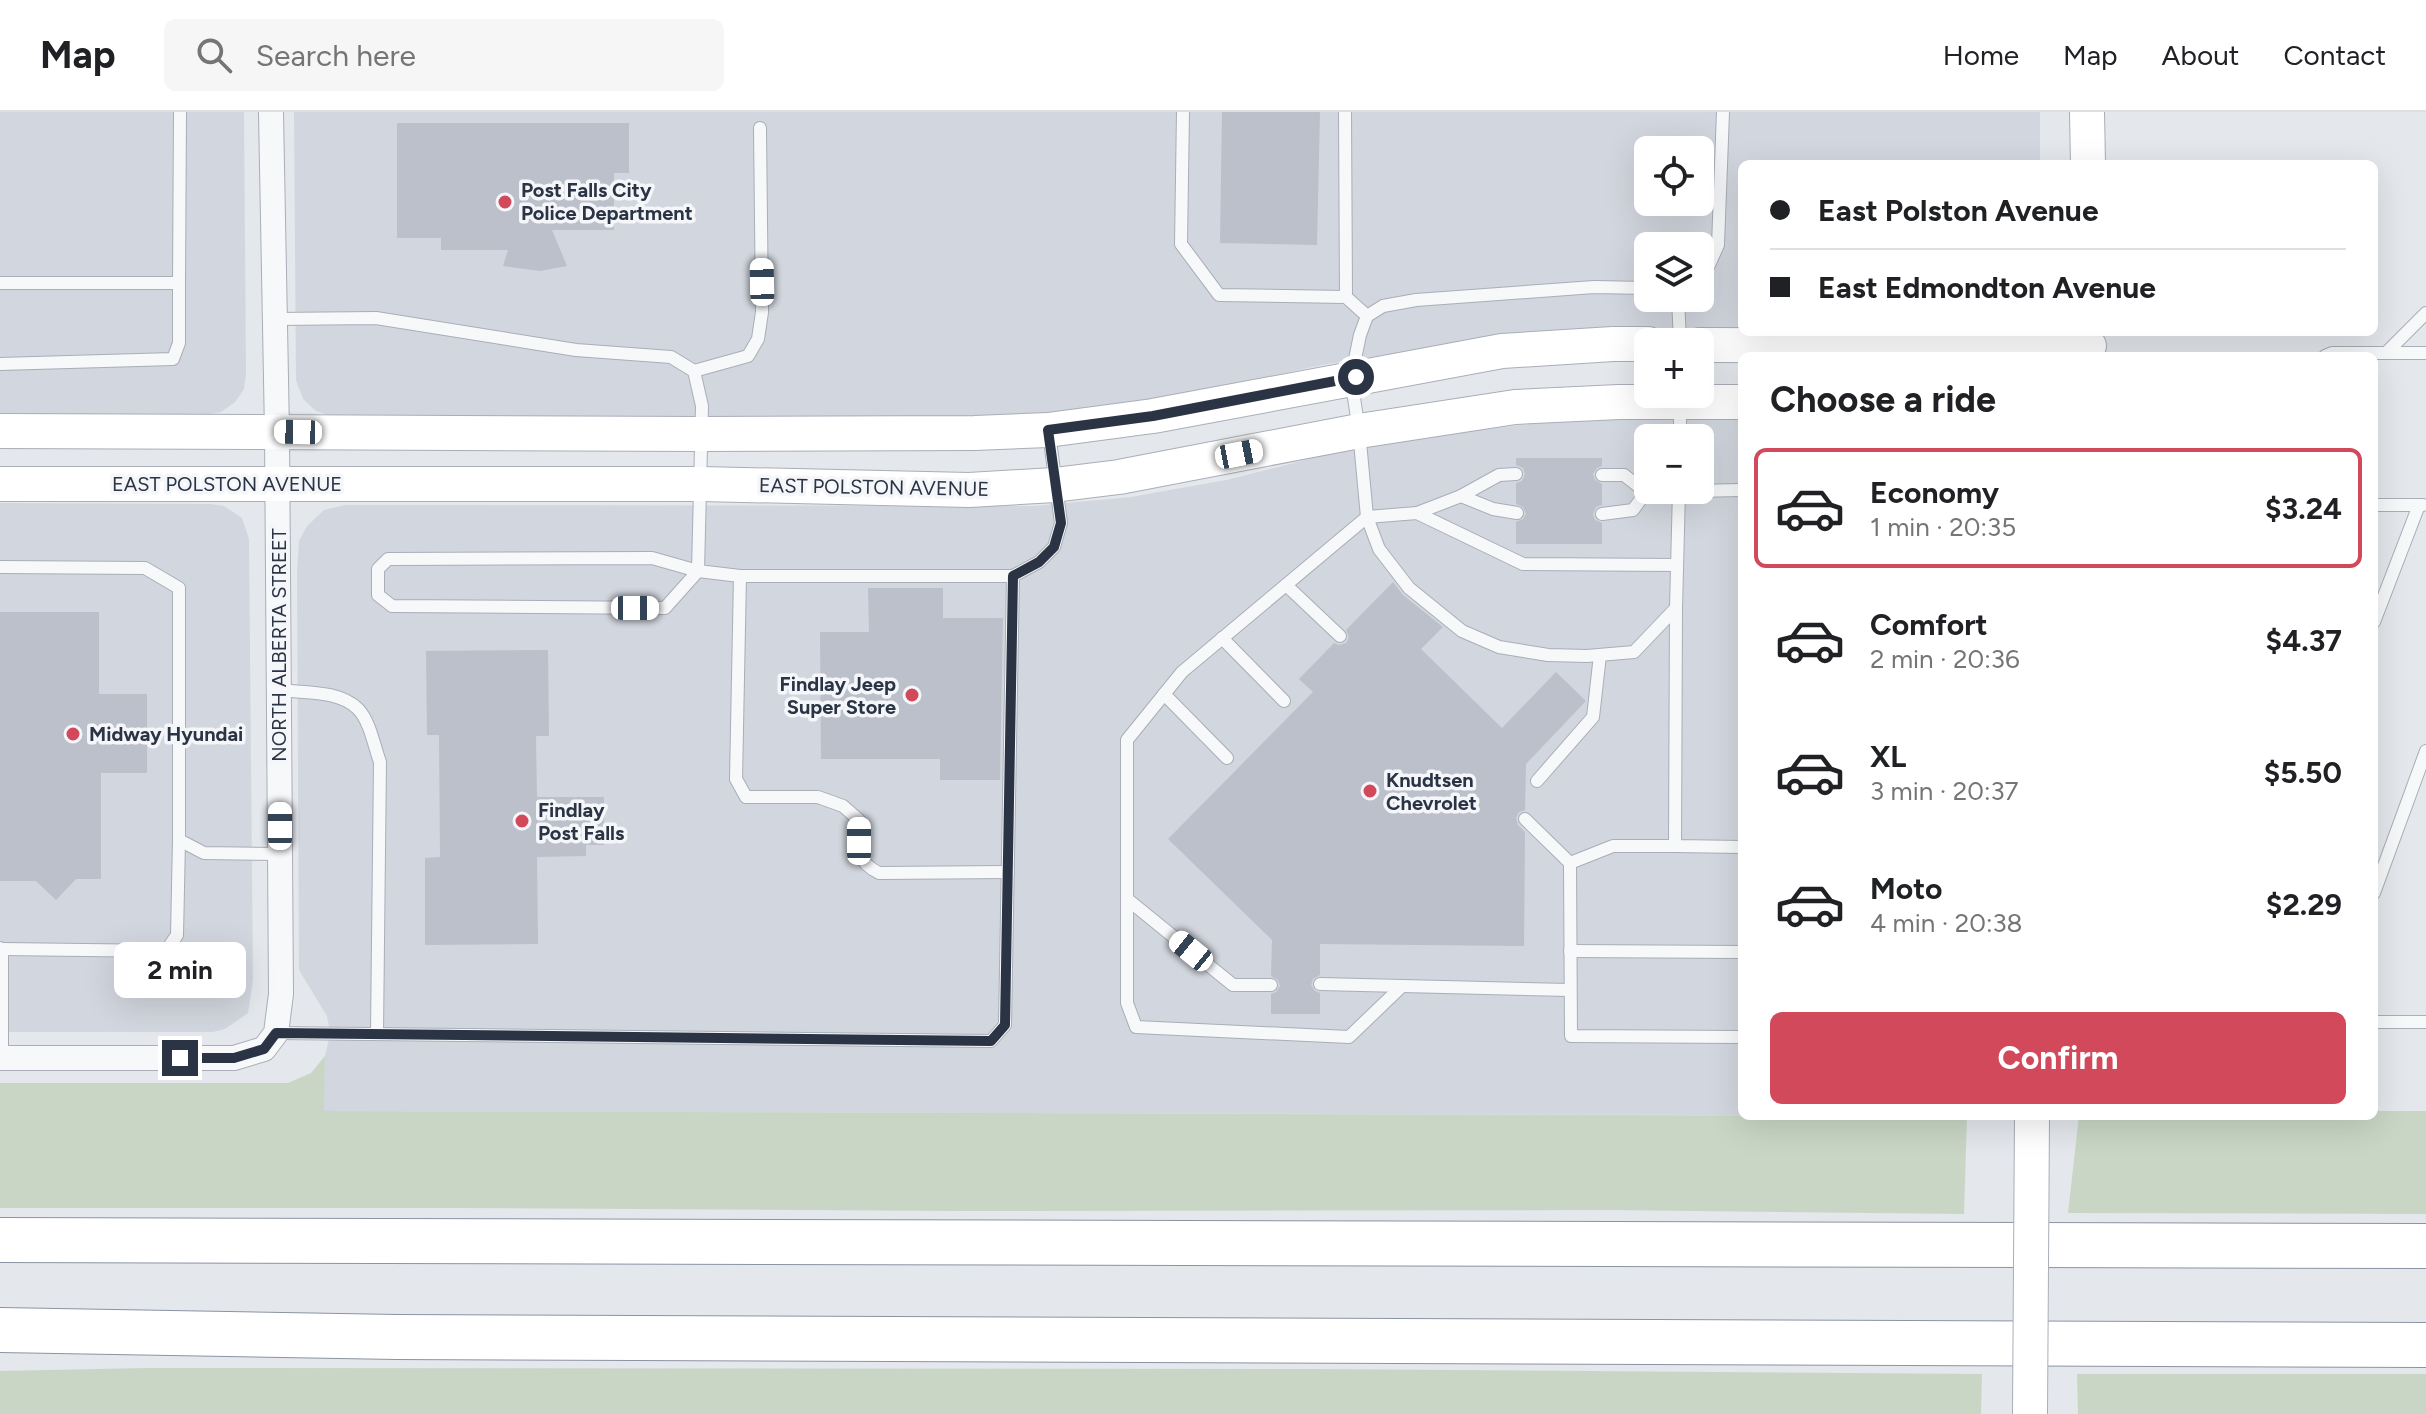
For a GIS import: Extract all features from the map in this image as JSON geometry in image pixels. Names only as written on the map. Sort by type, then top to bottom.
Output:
[{"type":"highway","points":[[0,1240],[2426,1246]]},
{"type":"highway","points":[[5,1331],[397,1337],[2426,1345]]},
{"type":"street","name":"NORTH ALBERTA STREET","points":[[271,112],[278,483],[281,994],[276,1033]]},
{"type":"street","points":[[2087,112],[2088,160]]},
{"type":"street","points":[[0,431],[701,434],[1048,430],[1153,416],[1502,351],[1634,344]]},
{"type":"street","points":[[1714,345],[2089,345]]},
{"type":"street","name":"EAST POLSTON AVENUE","points":[[1714,400],[1738,402]]},
{"type":"street","name":"EAST POLSTON AVENUE","points":[[0,484],[701,484],[969,490],[1119,477],[1359,431],[1515,407],[1634,401]]},
{"type":"street","points":[[1,1058],[234,1058],[264,1049],[276,1033]]},
{"type":"street","points":[[2030,1414],[2032,1120]]},
{"type":"lane","points":[[0,364],[173,359],[179,343],[180,112]]},
{"type":"lane","points":[[1183,112],[1181,244],[1219,295],[1346,297],[1367,316]]},
{"type":"lane","points":[[1345,112],[1346,297]]},
{"type":"lane","points":[[1714,254],[1718,245],[1723,112]]},
{"type":"lane","points":[[694,371],[748,356],[758,339],[762,312],[760,128]]},
{"type":"lane","points":[[0,283],[179,283]]},
{"type":"lane","points":[[1634,288],[1594,287],[1416,300],[1383,306],[1367,316],[1351,378],[1367,517],[1379,549],[1409,588],[1462,631],[1499,647],[1548,655],[1634,652],[1676,608]]},
{"type":"lane","points":[[2386,353],[2426,313]]},
{"type":"lane","points":[[275,319],[376,318],[576,350],[671,357],[694,371],[702,406],[698,571],[665,608],[392,606],[378,595],[378,569],[388,559],[652,558],[698,571],[740,576],[1013,576],[1039,562],[1054,547],[1061,523],[1048,430]]},
{"type":"lane","points":[[2378,353],[2426,353]]},
{"type":"lane","points":[[1400,988],[1349,1037],[1136,1027],[1127,1003],[1127,740],[1182,672],[1367,517],[1417,513],[1461,496],[1499,475],[1516,474]]},
{"type":"lane","points":[[1602,475],[1624,475],[1634,483]]},
{"type":"lane","points":[[1714,490],[1738,490]]},
{"type":"lane","points":[[1461,496],[1493,509],[1517,513]]},
{"type":"lane","points":[[1602,514],[1633,510],[1637,504]]},
{"type":"lane","points":[[1675,846],[1679,504]]},
{"type":"lane","points":[[2378,505],[2422,505],[2378,612]]},
{"type":"lane","points":[[1417,513],[1523,564],[1677,565]]},
{"type":"lane","points":[[0,567],[145,568],[179,588],[177,935],[166,951],[1,948],[1,1058]]},
{"type":"lane","points":[[740,576],[736,779],[746,797],[818,797],[843,806],[859,820],[859,856],[867,867],[879,873],[1008,872]]},
{"type":"lane","points":[[276,1033],[991,1041],[1005,1025],[1013,576]]},
{"type":"lane","points":[[1286,585],[1340,636]]},
{"type":"lane","points":[[1222,638],[1284,701]]},
{"type":"lane","points":[[1537,781],[1593,717],[1600,655]]},
{"type":"lane","points":[[279,690],[336,696],[358,710],[368,727],[380,762],[377,1033]]},
{"type":"lane","points":[[1164,694],[1227,758]]},
{"type":"lane","points":[[2378,882],[2426,751]]},
{"type":"lane","points":[[1525,819],[1570,863],[1571,1036],[1738,1037]]},
{"type":"lane","points":[[179,840],[204,853],[280,854]]},
{"type":"lane","points":[[1570,863],[1613,846],[1738,847]]},
{"type":"lane","points":[[1127,899],[1233,985],[1271,985]]},
{"type":"lane","points":[[1570,951],[1738,952]]},
{"type":"lane","points":[[1320,984],[1570,990]]},
{"type":"lane","points":[[2378,1022],[2426,1022]]},
{"type":"shaded area","points":[[0,112],[244,112],[246,374],[244,389],[235,402],[221,412],[200,416],[0,415]]},
{"type":"shaded area","points":[[294,112],[2040,112],[2040,160],[1738,160],[1738,328],[1634,328],[1436,347],[1322,365],[1171,398],[997,417],[331,416],[316,411],[303,399],[296,380]]},
{"type":"shaded area","points":[[1647,416],[1738,417],[1738,1115],[323,1111],[329,1026],[327,1016],[299,970],[297,572],[299,541],[307,526],[324,510],[345,505],[1034,506],[1131,497],[1226,480],[1341,451],[1436,435],[1555,421]]},
{"type":"shaded area","points":[[0,503],[210,504],[224,506],[242,518],[249,539],[253,980],[248,1013],[225,1029],[213,1032],[0,1032]]},
{"type":"green space","points":[[325,1056],[324,1111],[1738,1115],[1738,1120],[1967,1120],[1964,1214],[1609,1210],[0,1208],[0,1083],[288,1083],[311,1073]]},
{"type":"green space","points":[[2378,1111],[2426,1111],[2426,1214],[2068,1213],[2079,1120],[2378,1120]]},
{"type":"green space","points":[[146,1368],[1315,1369],[1982,1374],[1981,1414],[0,1414],[0,1371]]},
{"type":"green space","points":[[2077,1374],[2426,1374],[2426,1414],[2078,1414]]},
{"type":"building","points":[[1222,112],[1320,112],[1317,245],[1220,243]]},
{"type":"building","name":"Post Falls City Police Department","points":[[397,123],[629,123],[629,173],[614,173],[614,230],[552,230],[567,266],[540,271],[503,266],[508,250],[441,250],[441,238],[397,238]]},
{"type":"building","points":[[1516,458],[1602,458],[1602,466],[1593,474],[1595,480],[1602,484],[1602,505],[1596,507],[1593,514],[1595,520],[1602,523],[1602,544],[1516,544],[1516,522],[1526,514],[1523,507],[1516,504],[1516,483],[1522,481],[1525,474],[1523,468],[1516,465]]},
{"type":"building","name":"Knudtsen Chevrolet","points":[[1393,582],[1403,595],[1443,627],[1421,649],[1502,728],[1556,672],[1586,701],[1526,764],[1525,810],[1519,812],[1516,818],[1525,832],[1524,946],[1320,944],[1320,975],[1313,979],[1311,985],[1320,993],[1320,1014],[1271,1014],[1271,994],[1280,986],[1278,980],[1271,976],[1272,940],[1168,839],[1313,692],[1299,679],[1334,643],[1346,643],[1349,637],[1346,630]]},
{"type":"building","name":"Findlay Jeep Super Store","points":[[868,588],[943,588],[943,618],[1003,618],[1000,780],[940,780],[940,759],[821,759],[820,632],[869,632]]},
{"type":"building","name":"Midway Hyundai","points":[[0,612],[99,612],[99,694],[147,694],[147,773],[101,773],[101,879],[76,879],[56,900],[36,881],[0,881]]},
{"type":"building","name":"Findlay Post Falls","points":[[548,650],[549,736],[536,736],[537,797],[604,797],[604,845],[586,845],[586,856],[537,857],[538,944],[425,945],[425,858],[440,857],[439,735],[427,735],[426,651]]},
{"type":"place","name":"Post Falls City Police Department","points":[[505,202]]},
{"type":"place","name":"Findlay Jeep Super Store","points":[[912,695]]},
{"type":"place","name":"Midway Hyundai","points":[[73,734]]},
{"type":"place","name":"Knudtsen Chevrolet","points":[[1370,791]]},
{"type":"place","name":"Findlay Post Falls","points":[[522,821]]},
{"type":"route","points":[[180,1058],[234,1058],[264,1049],[276,1033],[991,1041],[1005,1025],[1013,576],[1039,562],[1054,547],[1061,523],[1048,430],[1153,416],[1356,377]]}]
